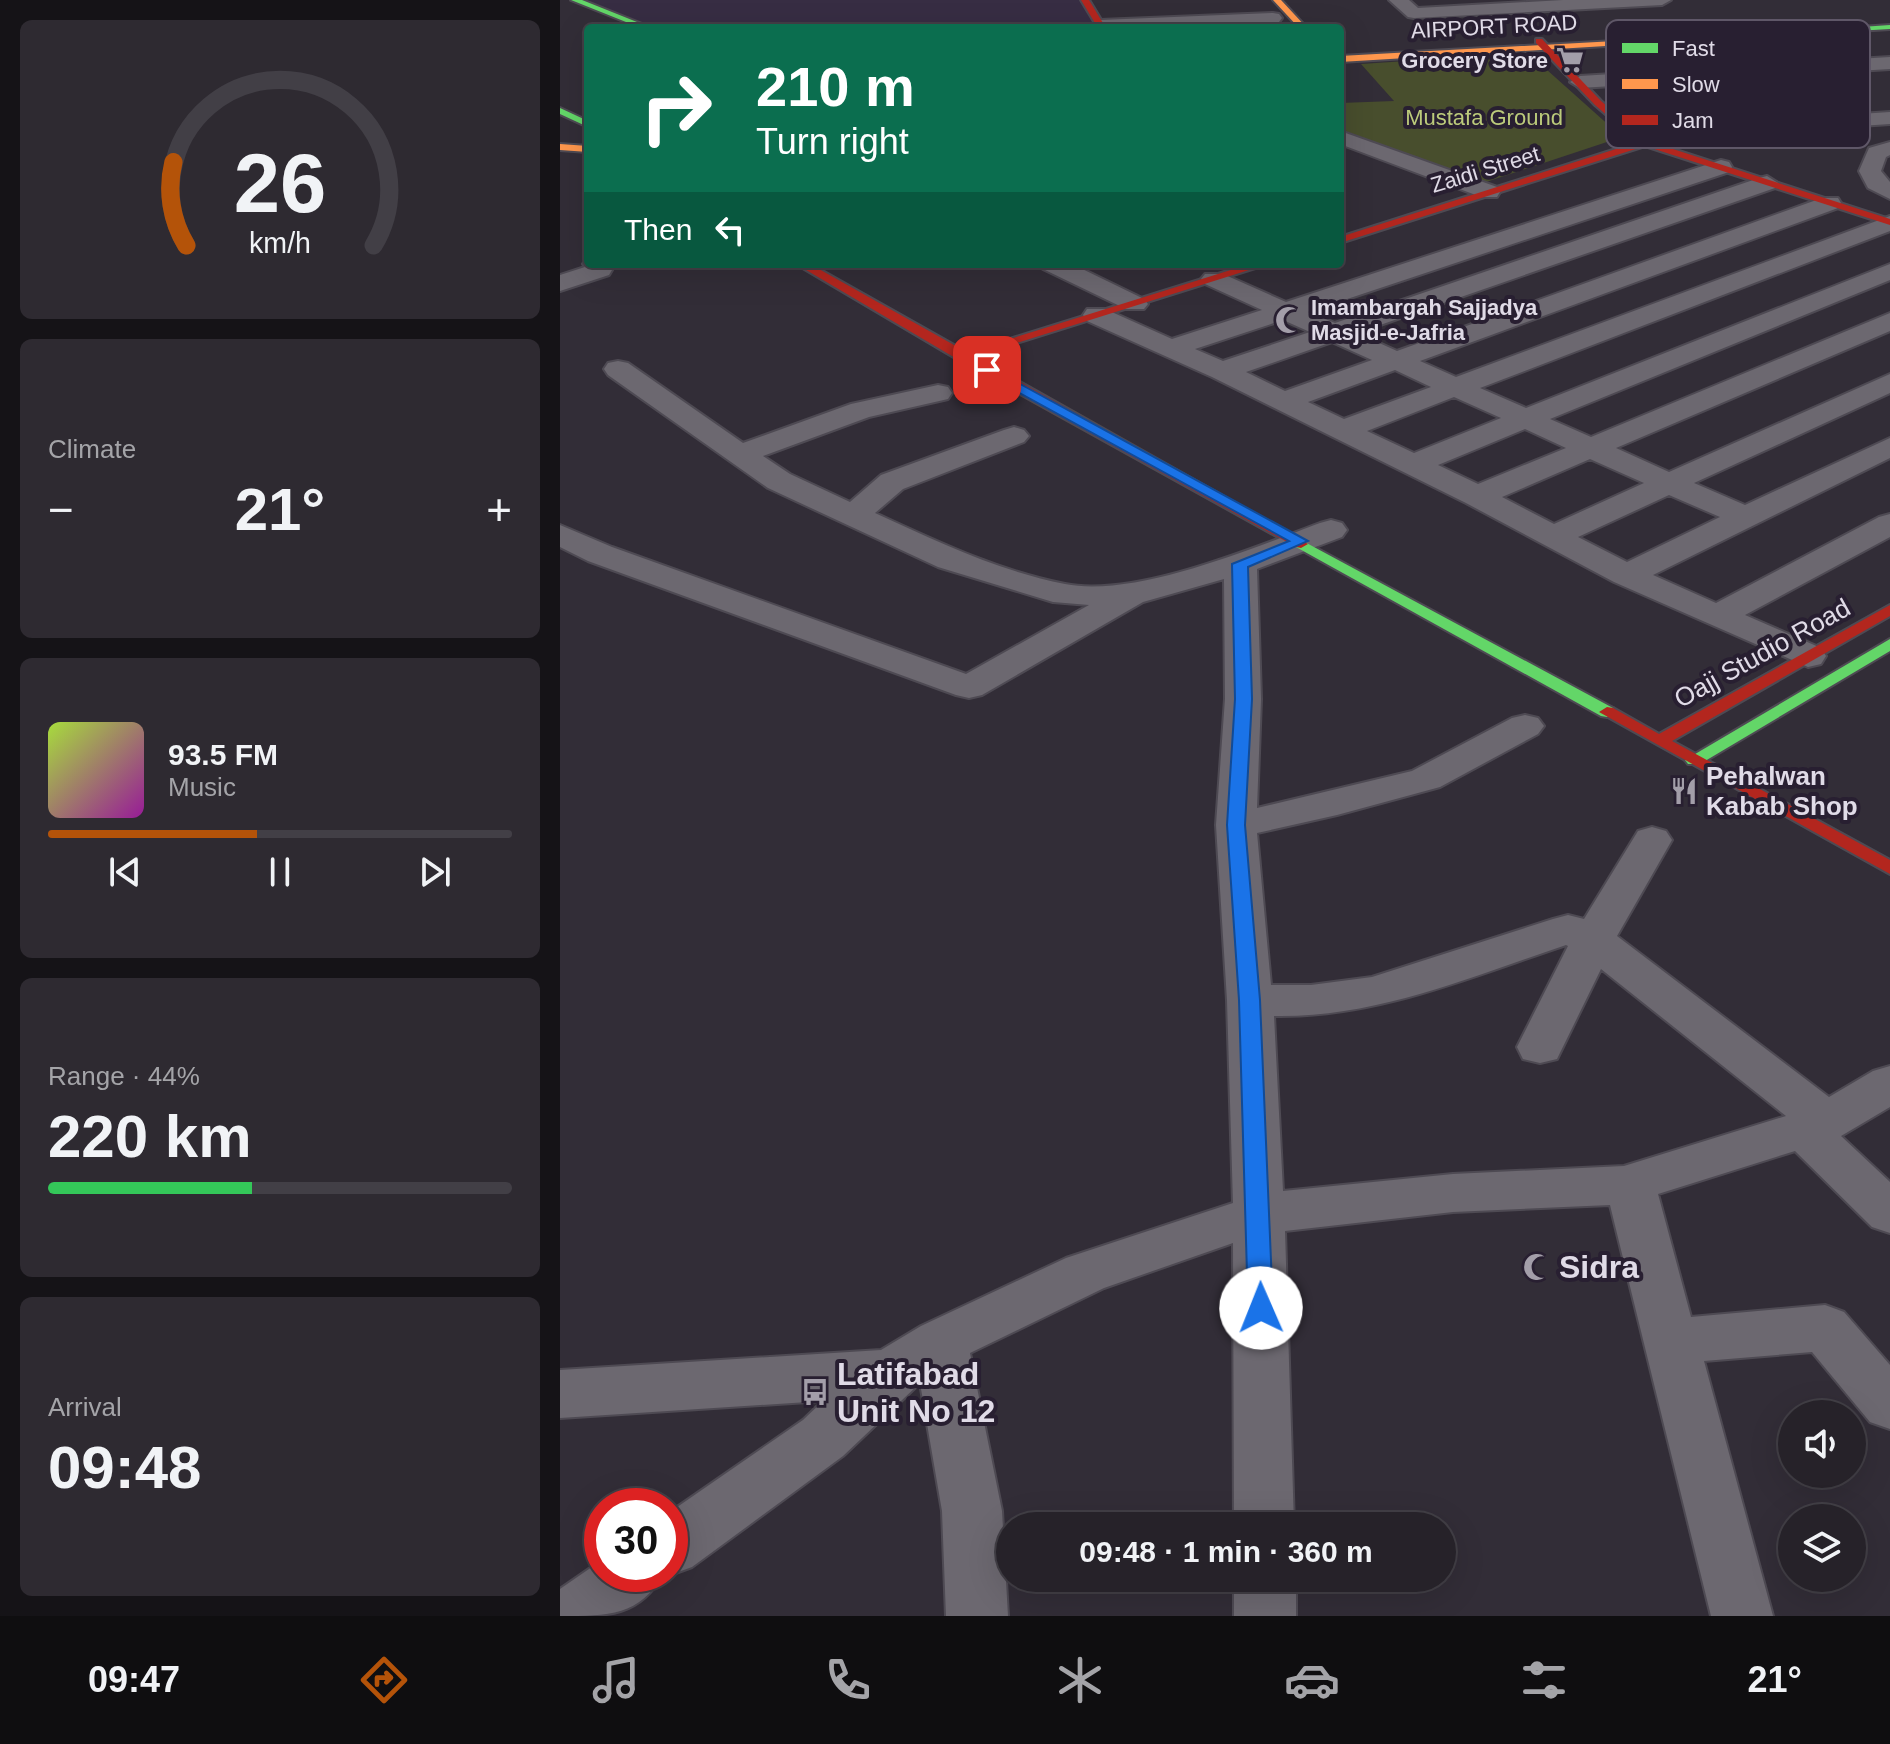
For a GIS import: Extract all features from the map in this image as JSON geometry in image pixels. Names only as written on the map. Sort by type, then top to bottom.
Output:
[{"type":"main road","points":[[575,0],[638,24]]},
{"type":"main road","points":[[1085,0],[1100,24]]},
{"type":"main road","points":[[1257,0],[1278,15]]},
{"type":"main road","name":"AIRPORT ROAD","points":[[1870,21],[1890,20]]},
{"type":"main road","name":"AIRPORT ROAD","points":[[1870,28],[1890,27]]},
{"type":"main road","name":"AIRPORT ROAD","points":[[1344,59],[1606,40]]},
{"type":"main road","name":"AIRPORT ROAD","points":[[1344,51],[1606,41]]},
{"type":"main road","points":[[1344,44],[1370,49]]},
{"type":"main road","points":[[1543,44],[1606,110]]},
{"type":"main road","points":[[560,111],[584,122]]},
{"type":"main road","points":[[560,147],[584,149]]},
{"type":"main road","name":"Zaidi Street","points":[[1344,239],[1614,148]]},
{"type":"main road","points":[[1666,148],[1890,223]]},
{"type":"main road","points":[[809,268],[961,356],[1320,531],[1659,741],[1890,868]]},
{"type":"main road","points":[[845,268],[892,295]]},
{"type":"main road","points":[[1014,362],[980,344],[1135,304],[1249,268]]},
{"type":"main road","name":"Oajj Studio Road","points":[[1659,741],[1681,721],[1890,610]]},
{"type":"main road","points":[[1694,760],[1730,747],[1883,656]]},
{"type":"main road","points":[[1681,721],[1730,747]]},
{"type":"street","points":[[1398,0],[1414,13],[1662,0]]},
{"type":"street","points":[[1133,24],[1278,15]]},
{"type":"street","points":[[1870,64],[1890,63]]},
{"type":"street","points":[[1580,82],[1606,80]]},
{"type":"street","points":[[1598,103],[1606,103]]},
{"type":"street","points":[[1870,120],[1890,118]]},
{"type":"street","points":[[1344,138],[1489,192]]},
{"type":"street","points":[[1890,148],[1877,153],[1870,171],[1876,183],[1890,192]]},
{"type":"street","points":[[1352,164],[1388,154]]},
{"type":"street","points":[[1172,348],[1721,167]]},
{"type":"street","points":[[1222,371],[1767,183]]},
{"type":"street","points":[[1285,401],[1830,203]]},
{"type":"street","points":[[1447,206],[1519,234],[1644,270],[1758,324],[1890,362]]},
{"type":"street","points":[[1342,430],[1890,223]]},
{"type":"street","points":[[560,283],[600,270],[598,268]]},
{"type":"street","points":[[1060,268],[1135,304]]},
{"type":"street","points":[[1411,465],[1890,271]]},
{"type":"street","points":[[1214,279],[1747,518]]},
{"type":"street","points":[[1096,315],[1285,401],[1477,496],[1626,575],[1808,656]]},
{"type":"street","points":[[1477,496],[1890,321]]},
{"type":"street","points":[[618,369],[779,481],[950,560],[1065,595],[1134,594]]},
{"type":"street","points":[[1551,537],[1890,382]]},
{"type":"street","points":[[740,454],[861,410],[938,393]]},
{"type":"street","points":[[854,515],[892,482],[1014,436]]},
{"type":"street","points":[[1626,575],[1890,447]]},
{"type":"street","points":[[1719,615],[1890,524]]},
{"type":"street","points":[[560,535],[600,554],[969,687],[1134,594],[1240,564],[1320,531]]},
{"type":"street","points":[[1240,564],[1243,699],[1236,825],[1250,1000],[1259,1214],[1264,1512]]},
{"type":"street","points":[[1236,825],[1323,807],[1426,779],[1525,726]]},
{"type":"street","points":[[1540,1047],[1593,940],[1652,840]]},
{"type":"street","points":[[1250,1000],[1311,1001],[1375,992],[1568,929],[1593,940],[1856,1108],[1890,1213]]},
{"type":"street","points":[[688,1534],[823,1438],[890,1373],[940,1342],[1085,1273],[1259,1214],[1453,1193],[1630,1185],[1856,1108]]},
{"type":"street","points":[[1630,1185],[1742,1616]]},
{"type":"street","points":[[1671,1341],[1825,1328],[1890,1405]]},
{"type":"street","points":[[940,1342],[972,1511],[977,1616]]},
{"type":"street","points":[[560,1394],[890,1373]]},
{"type":"street","points":[[574,1616],[607,1592]]},
{"type":"street","points":[[1265,1592],[1265,1616]]},
{"type":"shaded area","points":[[573,0],[1085,0],[1100,24],[630,24]]},
{"type":"green space","name":"Mustafa Ground","points":[[1511,54],[1537,61],[1606,123],[1606,142],[1483,183],[1344,131],[1344,103],[1394,101],[1361,64]]},
{"type":"traffic: fast","points":[[575,0],[638,24]]},
{"type":"traffic: fast","points":[[1870,28],[1890,27]]},
{"type":"traffic: fast","points":[[560,111],[584,122]]},
{"type":"traffic: fast","points":[[1301,544],[1607,712]]},
{"type":"traffic: fast","points":[[1694,760],[1890,644]]},
{"type":"traffic: slow","points":[[1277,0],[1299,24]]},
{"type":"traffic: slow","points":[[1344,59],[1606,44]]},
{"type":"traffic: slow","points":[[560,147],[584,149]]},
{"type":"traffic: jam","points":[[1085,0],[1100,24]]},
{"type":"traffic: jam","points":[[1539,41],[1606,110]]},
{"type":"traffic: jam","points":[[1344,239],[1629,148]]},
{"type":"traffic: jam","points":[[1661,148],[1890,222]]},
{"type":"traffic: jam","points":[[809,268],[1301,544]]},
{"type":"traffic: jam","points":[[987,348],[1249,268]]},
{"type":"traffic: jam","points":[[1659,741],[1890,610]]},
{"type":"traffic: jam","points":[[1607,712],[1890,868]]},
{"type":"place","name":"Grocery Store","points":[[1570,60]]},
{"type":"place","name":"Imambargah Sajjadya Masjid-e-Jafria","points":[[1289,320]]},
{"type":"place","name":"Pehalwan Kabab Shop","points":[[1684,791]]},
{"type":"place","name":"Sidra","points":[[1537,1267]]},
{"type":"place","name":"Latifabad Unit No 12","points":[[815,1392]]},
{"type":"route","points":[[987,370],[1301,541],[1240,564],[1243,699],[1236,825],[1250,1000],[1261,1308]]}]
